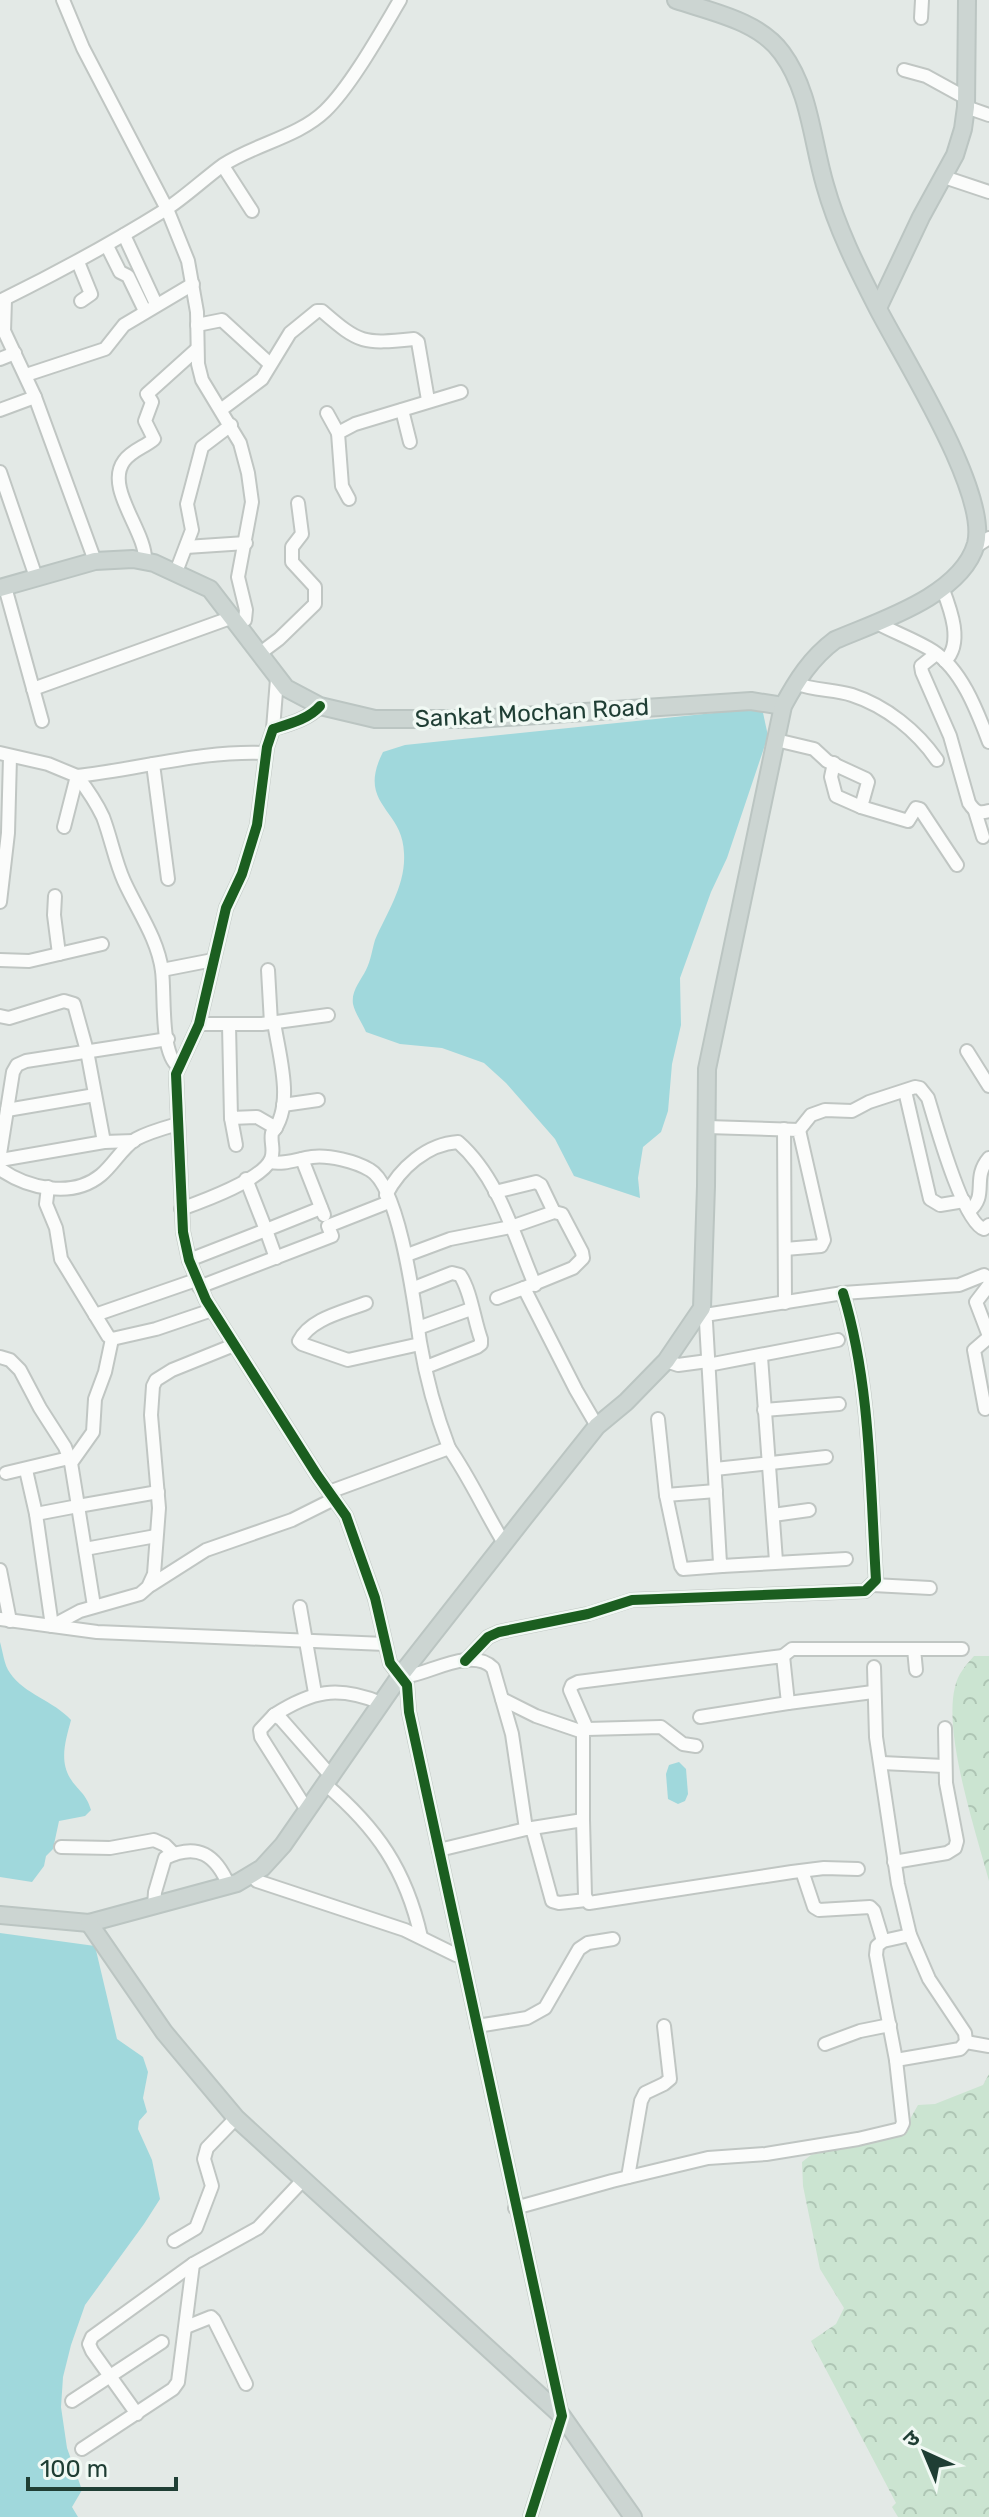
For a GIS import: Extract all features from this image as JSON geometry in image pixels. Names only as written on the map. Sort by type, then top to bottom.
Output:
[{"type":"main road","points":[[0,1915],[89,1923],[229,1886],[262,1868],[283,1845],[381,1703],[407,1676],[504,1543],[597,1426],[626,1402],[666,1361],[704,1312],[707,1069],[783,706],[812,661],[835,640],[923,601],[961,572],[982,542],[959,462],[842,235],[825,187],[800,83],[782,53],[765,35],[676,0]]},
{"type":"main road","points":[[878,308],[921,217],[955,155],[966,103],[967,0]]},
{"type":"main road","points":[[3,587],[95,561],[145,561],[210,589],[281,684]]},
{"type":"main road","name":"Sankat Mochan Road","points":[[281,684],[320,706],[375,719],[477,719],[751,701],[783,706]]},
{"type":"main road","points":[[89,1923],[164,2032],[236,2118],[562,2416],[633,2517]]},
{"type":"street","points":[[33,689],[245,620],[246,610],[238,577],[252,502],[240,443],[202,380],[188,261],[167,209],[83,48],[63,0]]},
{"type":"street","points":[[95,561],[35,397],[2,329],[2,300],[107,246],[167,209],[223,166],[322,115],[365,56],[400,0]]},
{"type":"street","points":[[921,18],[922,0]]},
{"type":"street","points":[[904,70],[926,76],[989,115]]},
{"type":"street","points":[[223,166],[252,211]]},
{"type":"street","points":[[944,177],[989,192]]},
{"type":"street","points":[[124,235],[151,307]]},
{"type":"street","points":[[107,246],[120,272],[128,276],[151,307]]},
{"type":"street","points":[[78,262],[91,294],[81,301]]},
{"type":"street","points":[[26,375],[105,349],[124,325],[193,284]]},
{"type":"street","points":[[222,409],[262,379],[290,333],[317,311],[322,311],[358,339],[371,342],[414,339],[418,342],[428,400]]},
{"type":"street","points":[[197,325],[222,320],[270,364]]},
{"type":"street","points":[[145,561],[143,545],[121,492],[120,468],[130,455],[154,439],[145,421],[152,402],[147,394],[197,349]]},
{"type":"street","points":[[0,359],[15,353]]},
{"type":"street","points":[[338,433],[355,424],[461,392]]},
{"type":"street","points":[[0,410],[35,397]]},
{"type":"street","points":[[402,410],[410,442]]},
{"type":"street","points":[[327,413],[338,433],[342,486],[349,499]]},
{"type":"street","points":[[176,572],[192,530],[187,504],[202,447],[231,425]]},
{"type":"street","points":[[0,472],[36,577]]},
{"type":"street","points":[[259,654],[315,604],[315,587],[292,562],[292,547],[302,534],[298,503]]},
{"type":"street","points":[[186,547],[246,543]]},
{"type":"street","points":[[3,587],[42,721]]},
{"type":"street","points":[[942,587],[948,604],[953,652],[921,666],[950,736],[969,803],[975,811],[983,837]]},
{"type":"street","points":[[875,622],[941,657],[966,690],[989,742]]},
{"type":"street","points":[[795,683],[806,688],[850,694],[866,701],[908,727],[922,739],[937,760]]},
{"type":"street","points":[[281,684],[266,753],[257,825],[242,874],[226,908],[199,1024],[178,1066],[176,1090],[181,1209],[189,1260],[197,1284],[346,1516],[375,1598],[390,1663],[407,1676],[409,1712],[562,2416],[530,2517]]},
{"type":"street","points":[[273,729],[296,722],[320,706]]},
{"type":"street","points":[[776,740],[814,749],[827,761],[868,782],[861,807]]},
{"type":"street","points":[[77,776],[219,752],[266,753]]},
{"type":"street","points":[[0,899],[8,833],[5,755],[48,764],[77,776],[93,797],[123,878],[147,926],[162,970],[168,1039],[171,1057],[178,1066]]},
{"type":"street","points":[[834,763],[831,777],[836,796],[908,821],[916,808],[920,809],[957,865]]},
{"type":"street","points":[[153,764],[168,879]]},
{"type":"street","points":[[64,827],[77,776]]},
{"type":"street","points":[[975,811],[981,814],[989,811]]},
{"type":"street","points":[[55,896],[59,954]]},
{"type":"street","points":[[0,960],[29,961],[102,944]]},
{"type":"street","points":[[162,970],[213,960]]},
{"type":"street","points":[[181,1209],[221,1194],[270,1162],[272,1133],[282,1121],[283,1105],[268,970]]},
{"type":"street","points":[[0,1016],[9,1018],[68,1001],[74,1004],[87,1051],[104,1142]]},
{"type":"street","points":[[199,1024],[229,1025],[328,1015]]},
{"type":"street","points":[[229,1025],[231,1118],[236,1145]]},
{"type":"street","points":[[0,1154],[13,1072],[17,1065],[26,1061],[168,1039]]},
{"type":"street","points":[[967,1051],[989,1086]]},
{"type":"street","points":[[799,1130],[811,1115],[825,1110],[852,1111],[915,1087],[925,1091],[950,1170],[966,1206],[978,1227],[984,1229],[989,1225]]},
{"type":"street","points":[[905,1091],[930,1199],[934,1203],[979,1205],[983,1199],[982,1168],[989,1158]]},
{"type":"street","points":[[7,1110],[95,1095]]},
{"type":"street","points":[[283,1105],[318,1100]]},
{"type":"street","points":[[231,1118],[257,1117],[276,1128]]},
{"type":"street","points":[[0,1160],[104,1142],[134,1141],[178,1124]]},
{"type":"street","points":[[707,1127],[799,1130]]},
{"type":"street","points":[[784,1129],[785,1303]]},
{"type":"street","points":[[785,1249],[821,1246],[824,1240],[799,1130]]},
{"type":"street","points":[[0,1169],[20,1182],[48,1187],[76,1187],[89,1183],[105,1171],[134,1141]]},
{"type":"street","points":[[328,1226],[388,1198],[395,1176],[407,1166],[444,1143],[458,1142],[469,1152],[495,1192],[511,1227],[529,1286],[576,1390],[597,1426]]},
{"type":"street","points":[[270,1162],[279,1164],[327,1156],[373,1171],[407,1166]]},
{"type":"street","points":[[95,1315],[276,1258],[332,1236],[302,1159]]},
{"type":"street","points":[[373,1171],[388,1198],[407,1255],[420,1344],[436,1413],[449,1448],[464,1469],[480,1504],[504,1543]]},
{"type":"street","points":[[246,1179],[276,1258]]},
{"type":"street","points":[[495,1192],[536,1182],[541,1185],[554,1212]]},
{"type":"street","points":[[6,1473],[70,1460],[93,1432],[95,1399],[112,1339],[58,1252],[56,1228],[46,1204],[48,1187]]},
{"type":"street","points":[[189,1260],[321,1208]]},
{"type":"street","points":[[407,1255],[450,1239],[511,1227],[554,1212],[562,1214],[583,1258],[573,1268],[497,1298]]},
{"type":"street","points":[[414,1288],[456,1273],[466,1284],[481,1344],[426,1367]]},
{"type":"street","points":[[722,1566],[704,1312],[843,1293],[944,1287],[988,1278]]},
{"type":"street","points":[[985,1409],[974,1350],[989,1336],[976,1302],[988,1278]]},
{"type":"street","points":[[465,1661],[488,1637],[499,1632],[588,1614],[632,1600],[865,1591],[873,1585],[876,1580],[861,1377],[852,1323],[843,1293]]},
{"type":"street","points":[[366,1303],[313,1325],[299,1341],[348,1360],[420,1344]]},
{"type":"street","points":[[418,1328],[471,1309]]},
{"type":"street","points":[[112,1339],[156,1329],[212,1310]]},
{"type":"street","points":[[666,1361],[678,1365],[761,1357],[838,1340]]},
{"type":"street","points":[[148,1587],[154,1574],[158,1492],[151,1407],[153,1386],[156,1380],[172,1370],[234,1345]]},
{"type":"street","points":[[0,1357],[10,1360],[20,1370],[70,1460],[94,1606]]},
{"type":"street","points":[[761,1357],[776,1561]]},
{"type":"street","points":[[764,1410],[839,1404]]},
{"type":"street","points":[[658,1419],[666,1495],[683,1569],[846,1559]]},
{"type":"street","points":[[52,1626],[94,1606],[140,1594],[206,1550],[292,1520],[332,1496],[449,1448]]},
{"type":"street","points":[[715,1469],[826,1457]]},
{"type":"street","points":[[26,1470],[36,1514],[52,1626]]},
{"type":"street","points":[[666,1495],[716,1491]]},
{"type":"street","points":[[36,1514],[158,1492]]},
{"type":"street","points":[[773,1515],[809,1510]]},
{"type":"street","points":[[85,1549],[156,1536]]},
{"type":"street","points":[[0,1570],[5,1620],[97,1632],[385,1644]]},
{"type":"street","points":[[873,1585],[930,1588]]},
{"type":"street","points":[[300,1607],[315,1693]]},
{"type":"street","points":[[586,1900],[583,1820],[585,1731],[570,1690],[572,1685],[783,1656],[792,1649],[962,1649]]},
{"type":"street","points":[[914,1649],[916,1670]]},
{"type":"street","points":[[783,1656],[788,1703]]},
{"type":"street","points":[[407,1676],[465,1661],[488,1663],[493,1668],[512,1734],[529,1828],[552,1901],[586,1900],[589,1903],[824,1868],[858,1869]]},
{"type":"street","points":[[874,1667],[876,1737],[894,1862],[910,1935],[929,1979],[965,2033],[966,2042],[960,2049],[896,2060]]},
{"type":"street","points":[[307,1810],[261,1737],[260,1730],[274,1715],[315,1693],[333,1692],[381,1703]]},
{"type":"street","points":[[700,1717],[873,1692]]},
{"type":"street","points":[[502,1699],[536,1716],[585,1731],[661,1727],[683,1744],[696,1746]]},
{"type":"street","points":[[274,1715],[281,1719],[394,1860],[409,1893],[421,1937]]},
{"type":"street","points":[[894,1862],[947,1853],[955,1848],[957,1841],[944,1766],[945,1728]]},
{"type":"street","points":[[882,1763],[944,1766]]},
{"type":"street","points":[[439,1850],[529,1828],[583,1820]]},
{"type":"street","points":[[61,1847],[110,1848],[154,1840],[174,1854]]},
{"type":"street","points":[[154,1906],[165,1858],[174,1854],[190,1851],[208,1855],[222,1869],[229,1886]]},
{"type":"street","points":[[802,1871],[814,1907],[819,1910],[870,1907],[883,1941]]},
{"type":"street","points":[[252,1876],[280,1890],[318,1900],[421,1937],[461,1955]]},
{"type":"street","points":[[515,2208],[708,2158],[766,2154],[900,2129],[903,2123],[896,2060],[876,1955],[877,1946],[883,1941],[910,1935]]},
{"type":"street","points":[[477,2026],[527,2018],[545,2008],[579,1949],[588,1943],[613,1939]]},
{"type":"street","points":[[825,2044],[860,2031],[890,2025]]},
{"type":"street","points":[[628,2177],[641,2101],[645,2093],[670,2079],[664,2026]]},
{"type":"street","points":[[966,2042],[989,2046]]},
{"type":"street","points":[[174,2241],[196,2228],[212,2186],[204,2159],[207,2148],[236,2118]]},
{"type":"street","points":[[137,2414],[92,2351],[89,2344],[92,2337],[193,2264],[258,2228],[303,2180]]},
{"type":"street","points":[[82,2449],[173,2389],[178,2382],[193,2264]]},
{"type":"street","points":[[186,2327],[211,2317],[246,2384]]},
{"type":"street","points":[[72,2401],[162,2342]]},
{"type":"green space","points":[[974,1656],[989,1656],[989,1881],[963,1783],[953,1730],[955,1687],[960,1674]]},
{"type":"green space","points":[[989,2074],[989,2517],[898,2517],[892,2507],[896,2503],[811,2341],[836,2324],[844,2308],[820,2269],[803,2186],[802,2162],[811,2155],[901,2135],[918,2105],[935,2104],[983,2085]]},
{"type":"water","points":[[762,708],[768,736],[727,858],[711,892],[680,978],[681,1025],[672,1064],[668,1111],[661,1132],[643,1147],[638,1178],[640,1198],[574,1176],[555,1139],[506,1083],[484,1063],[442,1048],[400,1044],[366,1032],[354,1007],[353,995],[395,898],[404,865],[402,838],[383,806],[375,784],[376,770],[383,752],[405,745]]},
{"type":"water","points":[[0,1642],[6,1666],[16,1680],[71,1720],[64,1749],[65,1764],[70,1778],[91,1810],[85,1816],[59,1821],[53,1849],[32,1882],[0,1877]]},
{"type":"water","points":[[679,1762],[686,1769],[688,1794],[685,1801],[678,1804],[668,1799],[666,1774],[669,1765]]},
{"type":"water","points":[[0,1933],[95,1946],[117,2039],[143,2057],[148,2072],[143,2098],[147,2112],[139,2121],[138,2129],[152,2160],[160,2199],[85,2305],[63,2377],[61,2407],[67,2448],[82,2490],[72,2507],[78,2517],[0,2517]]},
{"type":"cycle path","points":[[320,706],[305,718],[273,729],[267,747],[257,825],[242,874],[226,908],[199,1024],[176,1074],[183,1232],[189,1260],[206,1300],[346,1516],[375,1598],[390,1663],[407,1685],[409,1712],[562,2416],[530,2517]]},
{"type":"cycle path","points":[[465,1661],[488,1637],[499,1632],[588,1614],[632,1600],[865,1591],[876,1580],[868,1435],[859,1363],[843,1293]]}]
